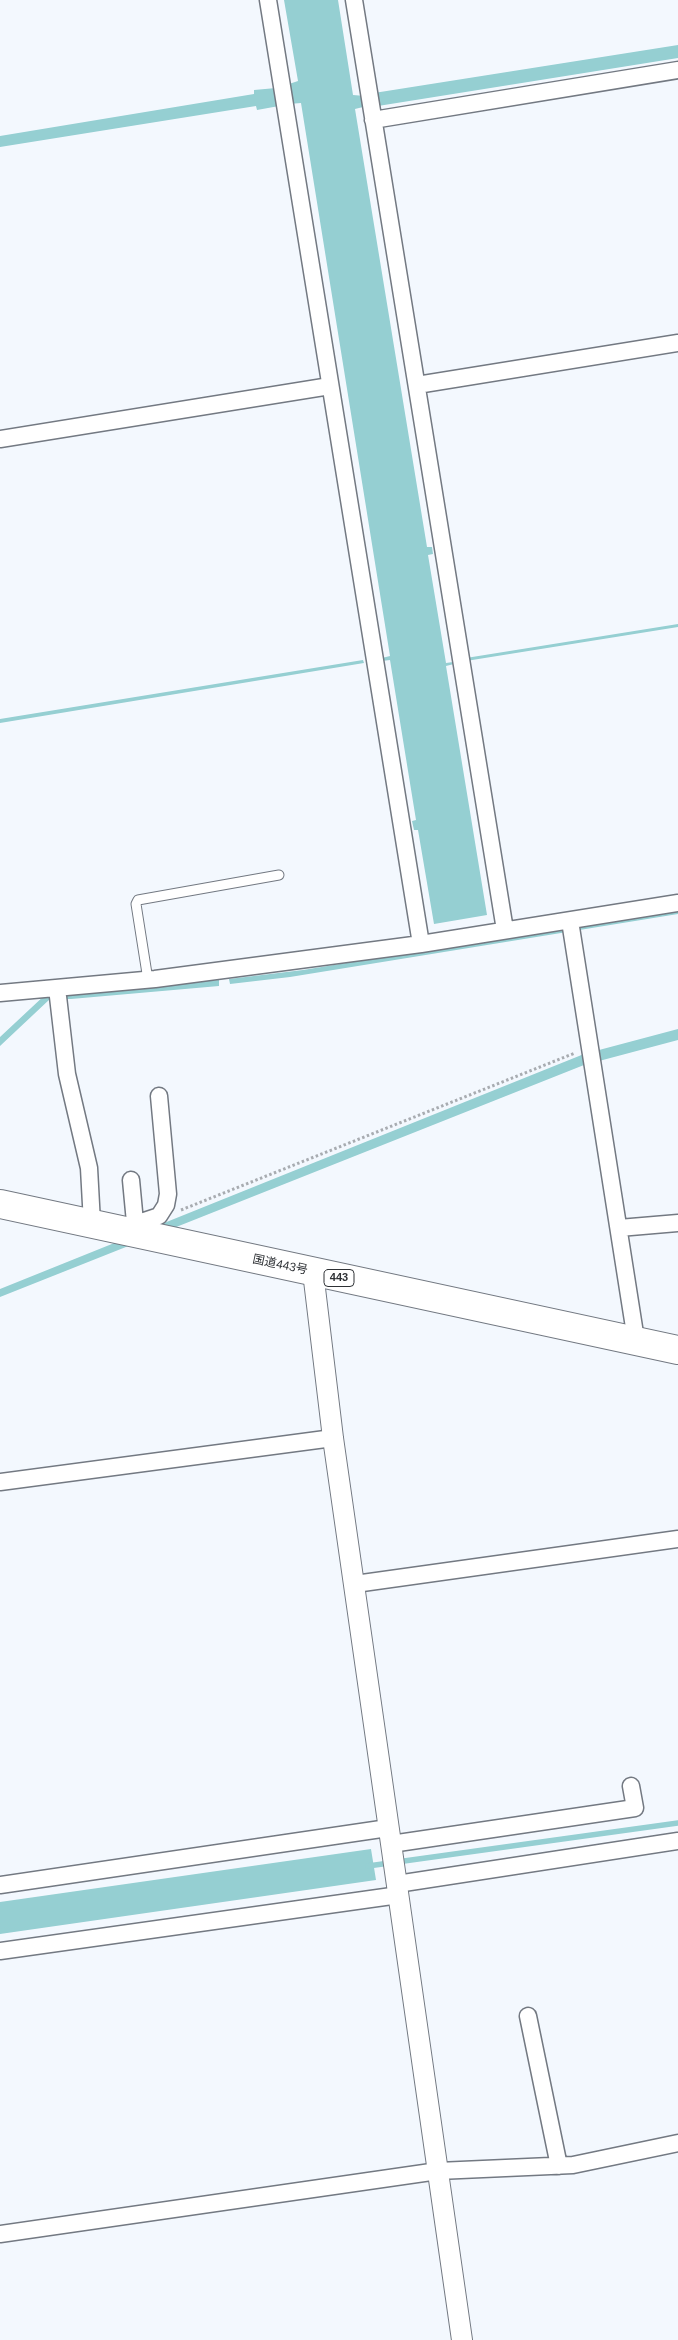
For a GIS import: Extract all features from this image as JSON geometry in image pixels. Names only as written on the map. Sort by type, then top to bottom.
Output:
[{"type":"highway","name":"国道443号","points":[[0,1204],[92,1223],[135,1228],[313,1272],[678,1350]]},
{"type":"street","points":[[268,0],[421,944]]},
{"type":"street","points":[[354,0],[505,930]]},
{"type":"street","points":[[373,120],[678,70]]},
{"type":"street","points":[[417,385],[678,343]]},
{"type":"street","points":[[0,439],[330,386]]},
{"type":"street","points":[[0,992],[148,980],[421,944],[678,903]]},
{"type":"street","points":[[570,921],[636,1340]]},
{"type":"street","points":[[57,988],[67,1074],[89,1168],[92,1223]]},
{"type":"street","points":[[131,1180],[135,1228],[159,1216],[166,1205],[168,1194],[159,1096]]},
{"type":"street","points":[[619,1228],[678,1223]]},
{"type":"street","points":[[313,1272],[333,1438],[462,2340]]},
{"type":"street","points":[[0,1482],[333,1438]]},
{"type":"street","points":[[355,1584],[678,1539]]},
{"type":"street","points":[[0,1885],[390,1836],[635,1808],[631,1786]]},
{"type":"street","points":[[0,1951],[398,1889],[678,1841]]},
{"type":"street","points":[[528,2016],[559,2166]]},
{"type":"street","points":[[0,2234],[438,2171],[574,2165],[678,2144]]},
{"type":"lane","points":[[148,980],[136,904],[138,900],[279,875]]},
{"type":"path","points":[[159,1216],[166,1215],[503,1083],[590,1046]]},
{"type":"water","points":[[284,0],[338,0],[353,95],[365,96],[367,106],[355,109],[427,547],[432,547],[433,554],[428,555],[446,663],[453,662],[454,664],[446,666],[487,915],[434,924],[418,830],[414,830],[412,821],[416,820],[390,660],[382,661],[382,658],[390,656],[301,103],[289,104],[286,85],[298,81]]},
{"type":"water","points":[[678,45],[678,58],[378,106],[374,93]]},
{"type":"water","points":[[276,88],[279,106],[257,110],[256,106],[0,147],[0,136],[254,94],[254,90]]},
{"type":"water","points":[[678,624],[678,627],[466,661],[466,658]]},
{"type":"water","points":[[363,660],[364,663],[0,723],[0,719]]},
{"type":"water","points":[[678,909],[678,914],[290,977],[230,984],[229,979],[303,970]]},
{"type":"water","points":[[219,980],[219,986],[71,999],[50,999],[0,1046],[0,1037],[46,994]]},
{"type":"water","points":[[678,1029],[678,1040],[584,1065],[0,1297],[0,1289],[584,1054]]},
{"type":"water","points":[[371,1849],[376,1880],[0,1934],[0,1902]]},
{"type":"waterway","points":[[368,1866],[678,1823]]}]
